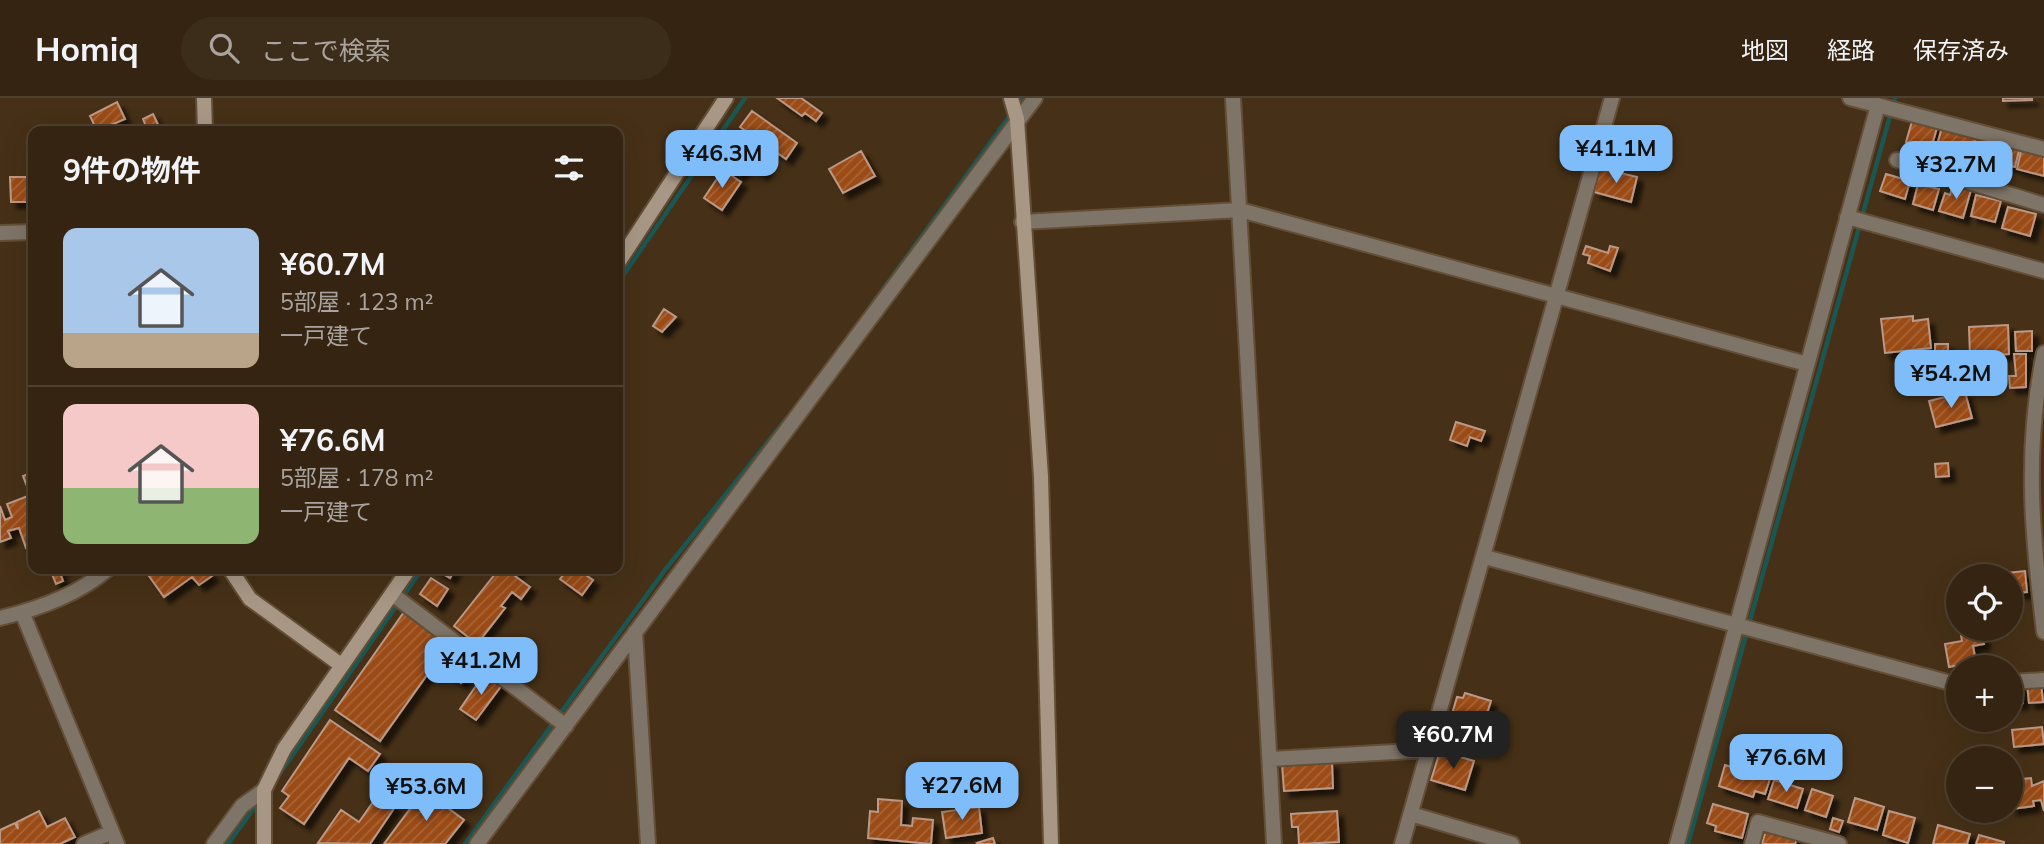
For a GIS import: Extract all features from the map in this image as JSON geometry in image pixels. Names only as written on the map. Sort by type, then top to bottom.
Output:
[{"type":"street","points":[[204,98],[205,126]]},
{"type":"street","points":[[623,255],[726,98]]},
{"type":"street","points":[[1011,98],[1017,119],[1041,477],[1051,844]]},
{"type":"street","points":[[477,844],[1035,98]]},
{"type":"street","points":[[1233,98],[1275,844]]},
{"type":"street","points":[[1402,844],[1485,557],[1612,98]]},
{"type":"street","points":[[1850,98],[2044,149]]},
{"type":"street","points":[[1677,844],[1878,105]]},
{"type":"street","points":[[1898,160],[2044,205]]},
{"type":"street","points":[[1022,222],[1240,209],[1807,364]]},
{"type":"street","points":[[1847,217],[2044,271]]},
{"type":"street","points":[[0,233],[28,232]]},
{"type":"street","points":[[2044,353],[2032,536],[2044,632]]},
{"type":"street","points":[[1485,557],[1739,623],[1946,682]]},
{"type":"street","points":[[0,618],[22,612],[90,584],[102,574]]},
{"type":"street","points":[[233,574],[250,599],[341,665]]},
{"type":"street","points":[[264,844],[264,790],[284,749],[406,574]]},
{"type":"street","points":[[392,594],[566,726]]},
{"type":"street","points":[[22,612],[114,838],[85,844]]},
{"type":"street","points":[[635,632],[648,844]]},
{"type":"street","points":[[2023,681],[2044,680]]},
{"type":"street","points":[[1270,759],[1430,750]]},
{"type":"street","points":[[214,844],[242,806],[264,790]]},
{"type":"street","points":[[1411,814],[1512,844]]},
{"type":"street","points":[[1752,844],[1758,822],[1839,844]]},
{"type":"building","points":[[777,98],[801,98],[822,113],[816,121],[805,113],[802,116]]},
{"type":"building","points":[[2003,98],[2032,98],[2032,100],[2003,101]]},
{"type":"building","points":[[117,102],[125,119],[109,126],[95,126],[90,116]]},
{"type":"building","points":[[752,111],[797,143],[786,159],[740,127]]},
{"type":"building","points":[[153,114],[159,126],[142,126],[145,124],[143,119]]},
{"type":"building","points":[[1913,118],[1938,124],[1931,149],[1906,142]]},
{"type":"building","points":[[1943,124],[1977,135],[1970,159],[1937,145]]},
{"type":"building","points":[[727,138],[767,165],[762,174],[749,162],[739,175],[712,161]]},
{"type":"building","points":[[1997,140],[2020,146],[2015,167],[1991,161]]},
{"type":"building","points":[[2022,147],[2044,153],[2044,176],[2017,169]]},
{"type":"building","points":[[861,151],[875,176],[843,193],[829,169]]},
{"type":"building","points":[[1600,168],[1637,177],[1631,202],[1594,192]]},
{"type":"building","points":[[723,170],[741,182],[722,210],[704,198]]},
{"type":"building","points":[[1886,174],[1910,181],[1905,199],[1880,191]]},
{"type":"building","points":[[10,177],[28,177],[28,202],[11,202]]},
{"type":"building","points":[[1918,184],[1939,189],[1933,210],[1913,204]]},
{"type":"building","points":[[1953,184],[1971,190],[1963,218],[1939,211],[1945,193],[1950,195]]},
{"type":"building","points":[[1976,195],[2001,201],[1995,222],[1971,216]]},
{"type":"building","points":[[2008,207],[2036,214],[2030,236],[2002,228]]},
{"type":"building","points":[[1586,246],[1608,253],[1610,246],[1618,248],[1610,271],[1588,263],[1590,256],[1583,254]]},
{"type":"building","points":[[664,309],[676,317],[662,332],[653,326]]},
{"type":"building","points":[[1913,316],[1913,321],[1928,319],[1931,348],[1885,353],[1881,319]]},
{"type":"building","points":[[2008,325],[2009,354],[1970,357],[1969,327]]},
{"type":"building","points":[[2032,331],[2032,351],[2016,351],[2015,332]]},
{"type":"building","points":[[1935,344],[1948,344],[1948,365],[1935,365]]},
{"type":"building","points":[[2014,354],[2026,354],[2026,387],[2010,388],[2009,376],[2016,376]]},
{"type":"building","points":[[1914,366],[1916,385],[1903,386],[1901,368]]},
{"type":"building","points":[[1965,392],[1972,418],[1936,427],[1929,401]]},
{"type":"building","points":[[1456,422],[1485,431],[1481,441],[1470,437],[1467,446],[1450,440]]},
{"type":"building","points":[[1948,463],[1949,476],[1936,477],[1935,464]]},
{"type":"building","points":[[28,474],[28,489],[23,476]]},
{"type":"building","points":[[28,496],[28,547],[19,528],[8,531],[11,538],[0,542],[0,506],[5,520],[12,517],[7,504]]},
{"type":"building","points":[[2023,571],[2025,571],[2027,592],[2023,592]]},
{"type":"building","points":[[52,574],[60,574],[63,581],[56,584]]},
{"type":"building","points":[[148,574],[212,576],[199,585],[192,577],[164,597]]},
{"type":"building","points":[[495,574],[516,574],[515,576],[530,587],[521,599],[512,592],[501,606],[505,608],[477,644],[454,626]]},
{"type":"building","points":[[564,574],[584,574],[593,580],[582,595],[560,579]]},
{"type":"building","points":[[431,578],[448,589],[437,606],[420,594]]},
{"type":"building","points":[[404,612],[449,644],[380,741],[335,710]]},
{"type":"building","points":[[1983,641],[1984,644],[1973,646],[1975,655],[1947,655],[1945,644]]},
{"type":"building","points":[[453,646],[476,662],[461,683],[438,666]]},
{"type":"building","points":[[485,673],[502,685],[476,720],[460,709]]},
{"type":"building","points":[[2041,682],[2043,702],[2029,703],[2027,683]]},
{"type":"building","points":[[1465,693],[1491,701],[1485,720],[1479,717],[1477,722],[1452,714],[1457,697],[1463,698]]},
{"type":"building","points":[[330,720],[380,754],[368,771],[349,758],[304,824],[280,808],[289,796],[282,791]]},
{"type":"building","points":[[2042,727],[2044,744],[2014,746],[2012,732],[2023,732],[2023,729]]},
{"type":"building","points":[[1440,751],[1474,761],[1465,790],[1431,780]]},
{"type":"building","points":[[1332,762],[1333,788],[1284,791],[1282,764]]},
{"type":"building","points":[[1725,765],[1770,779],[1765,794],[1755,791],[1753,797],[1719,786]]},
{"type":"building","points":[[2031,778],[2032,786],[2044,781],[2044,811],[2041,800],[2033,801],[2034,806],[2023,807],[2023,779]]},
{"type":"building","points":[[1774,780],[1803,789],[1797,808],[1768,799]]},
{"type":"building","points":[[1812,789],[1833,796],[1826,817],[1805,810]]},
{"type":"building","points":[[424,790],[464,820],[445,844],[384,844]]},
{"type":"building","points":[[378,795],[395,807],[370,844],[318,843],[341,810],[359,822]]},
{"type":"building","points":[[1855,798],[1884,807],[1877,830],[1848,822]]},
{"type":"building","points":[[878,799],[902,801],[901,825],[912,826],[913,818],[933,820],[931,844],[868,838],[870,811],[878,812]]},
{"type":"building","points":[[1713,804],[1748,814],[1742,838],[1715,831],[1716,826],[1707,823]]},
{"type":"building","points":[[979,807],[982,833],[946,838],[942,812]]},
{"type":"building","points":[[39,811],[47,827],[65,818],[75,837],[60,844],[0,844],[0,830],[15,823],[18,829],[17,822]]},
{"type":"building","points":[[1337,811],[1339,842],[1299,844],[1298,827],[1292,827],[1291,814]]},
{"type":"building","points":[[1889,811],[1915,818],[1908,843],[1883,835]]},
{"type":"building","points":[[1833,818],[1843,821],[1839,832],[1830,829]]},
{"type":"building","points":[[1938,825],[1970,834],[1967,844],[1933,844]]},
{"type":"building","points":[[1766,830],[1797,839],[1795,844],[1762,844]]},
{"type":"building","points":[[1979,835],[2004,842],[2004,844],[1976,844]]},
{"type":"building","points":[[993,838],[995,844],[977,843]]},
{"type":"waterway","points":[[623,276],[745,98]]},
{"type":"waterway","points":[[1017,107],[1023,98]]},
{"type":"waterway","points":[[1688,844],[1895,98]]},
{"type":"waterway","points":[[870,307],[1011,114]]},
{"type":"waterway","points":[[465,844],[665,570],[787,418]]},
{"type":"waterway","points":[[278,776],[419,574]]},
{"type":"waterway","points":[[228,844],[260,800]]}]
